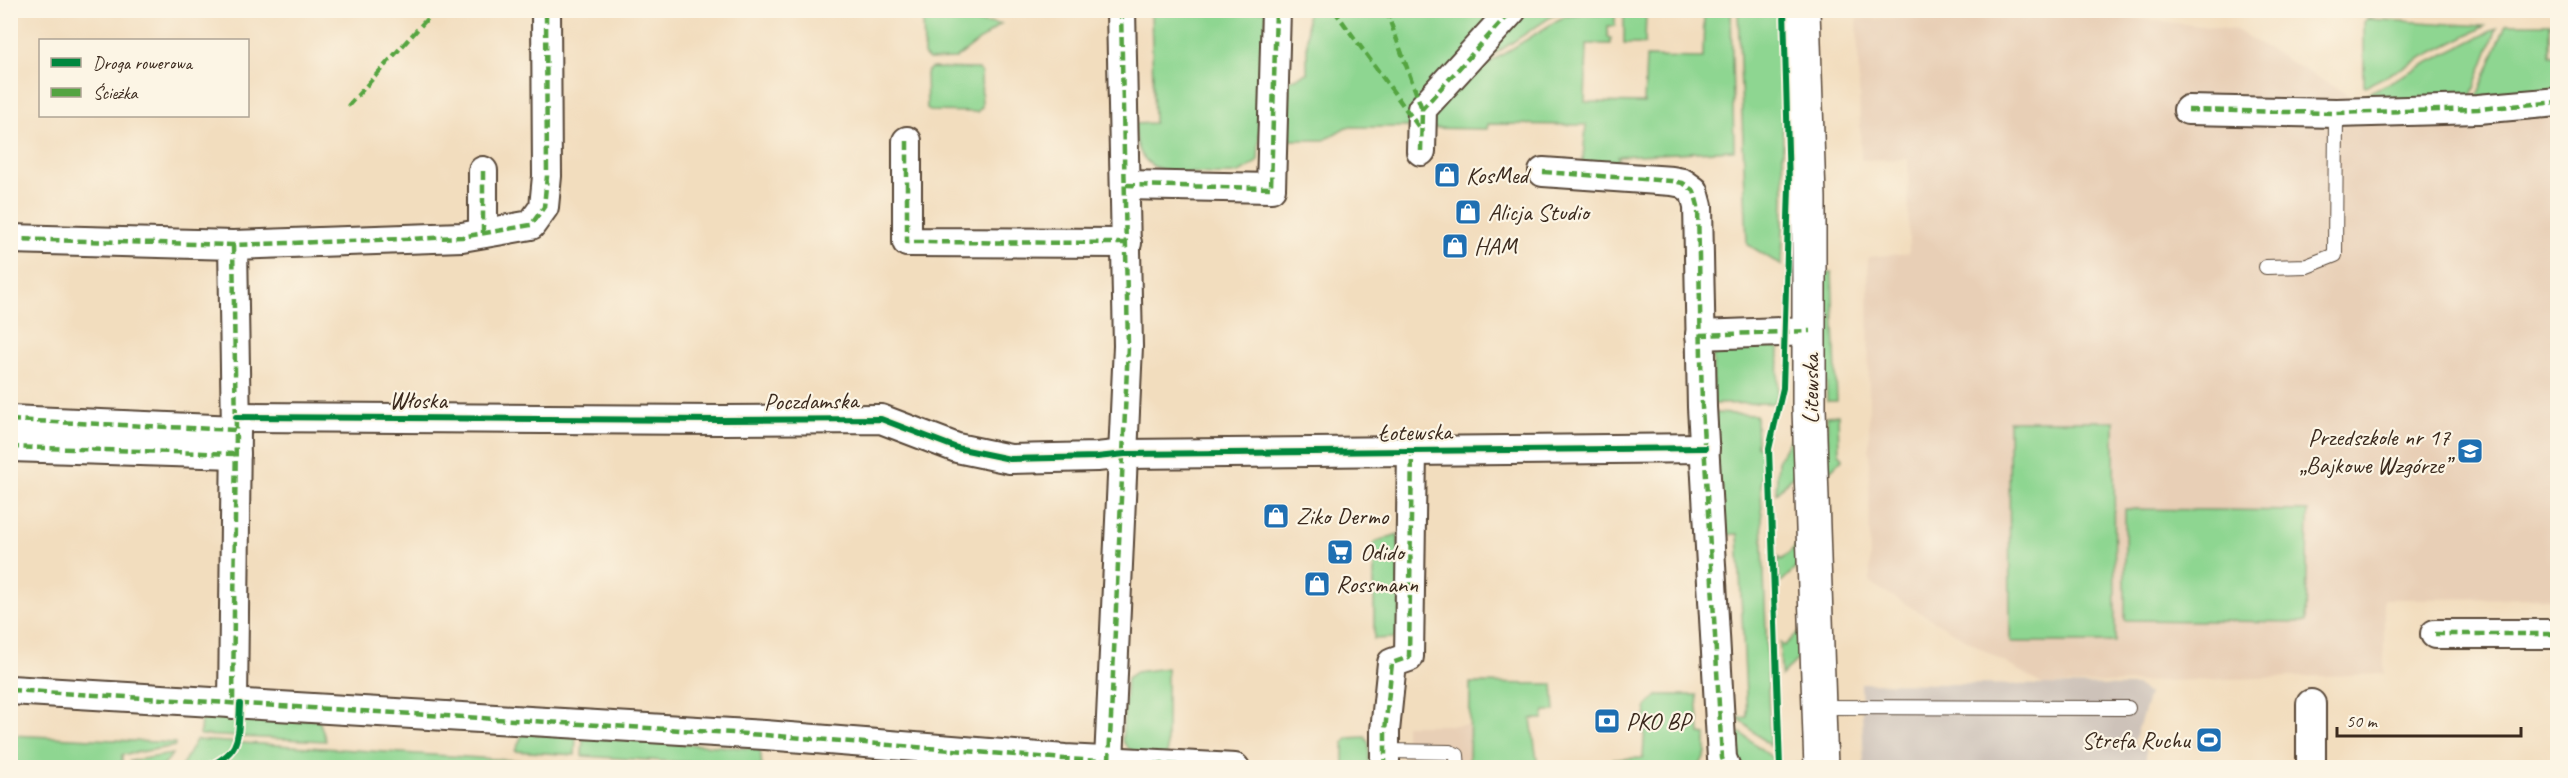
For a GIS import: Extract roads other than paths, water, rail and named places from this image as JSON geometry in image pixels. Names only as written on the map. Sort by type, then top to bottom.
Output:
[{"type":"street","points":[[10,239],[233,245],[462,237],[531,225],[544,207],[547,176],[546,10]]},
{"type":"street","points":[[1121,10],[1128,346],[1123,763]]},
{"type":"street","points":[[1126,185],[1271,188],[1276,10]]},
{"type":"street","points":[[1421,151],[1422,109],[1512,10]]},
{"type":"street","name":"Litewska","points":[[1803,10],[1809,198],[1809,408],[1821,768]]},
{"type":"street","points":[[2188,110],[2336,113],[2468,110],[2558,102]]},
{"type":"street","points":[[907,141],[907,242],[1127,243]]},
{"type":"street","points":[[483,171],[483,233]]},
{"type":"street","points":[[1543,172],[1672,181],[1683,183],[1694,191],[1698,206],[1700,335],[1722,758],[1726,768]]},
{"type":"street","points":[[233,245],[236,434],[233,704]]},
{"type":"street","points":[[1700,335],[1810,331]]},
{"type":"street","name":"Poczdamska","points":[[599,420],[881,419],[957,448],[1010,459],[1125,454]]},
{"type":"street","name":"Włoska","points":[[10,420],[236,434]]},
{"type":"street","name":"Włoska","points":[[10,447],[236,434],[599,420]]},
{"type":"street","name":"Łotewska","points":[[1125,454],[1705,448]]},
{"type":"street","name":"Łotewska","points":[[1385,759],[1392,663],[1409,657],[1412,450]]},
{"type":"street","points":[[2435,634],[2558,634]]},
{"type":"street","points":[[10,690],[765,735],[1123,763],[1235,768]]},
{"type":"street","points":[[2311,704],[2311,768]]},
{"type":"lane","points":[[2266,267],[2307,266],[2335,255],[2336,113]]},
{"type":"lane","points":[[1819,707],[2128,708]]},
{"type":"lane","points":[[1385,759],[1450,752],[1457,755],[1458,768]]},
{"type":"place","name":"KosMed","points":[[1447,175]]},
{"type":"place","name":"Alicja Studio","points":[[1468,212]]},
{"type":"place","name":"HAM","points":[[1455,246]]},
{"type":"place","name":"Przedszkole nr 17 „Bajkowe Wzgórze”","points":[[2470,451]]},
{"type":"place","name":"Ziko Dermo","points":[[1276,516]]},
{"type":"place","name":"Odido","points":[[1340,552]]},
{"type":"place","name":"Rossmann","points":[[1317,584]]},
{"type":"place","name":"PKO BP","points":[[1607,721]]},
{"type":"place","name":"Strefa Ruchu","points":[[2209,740]]}]
